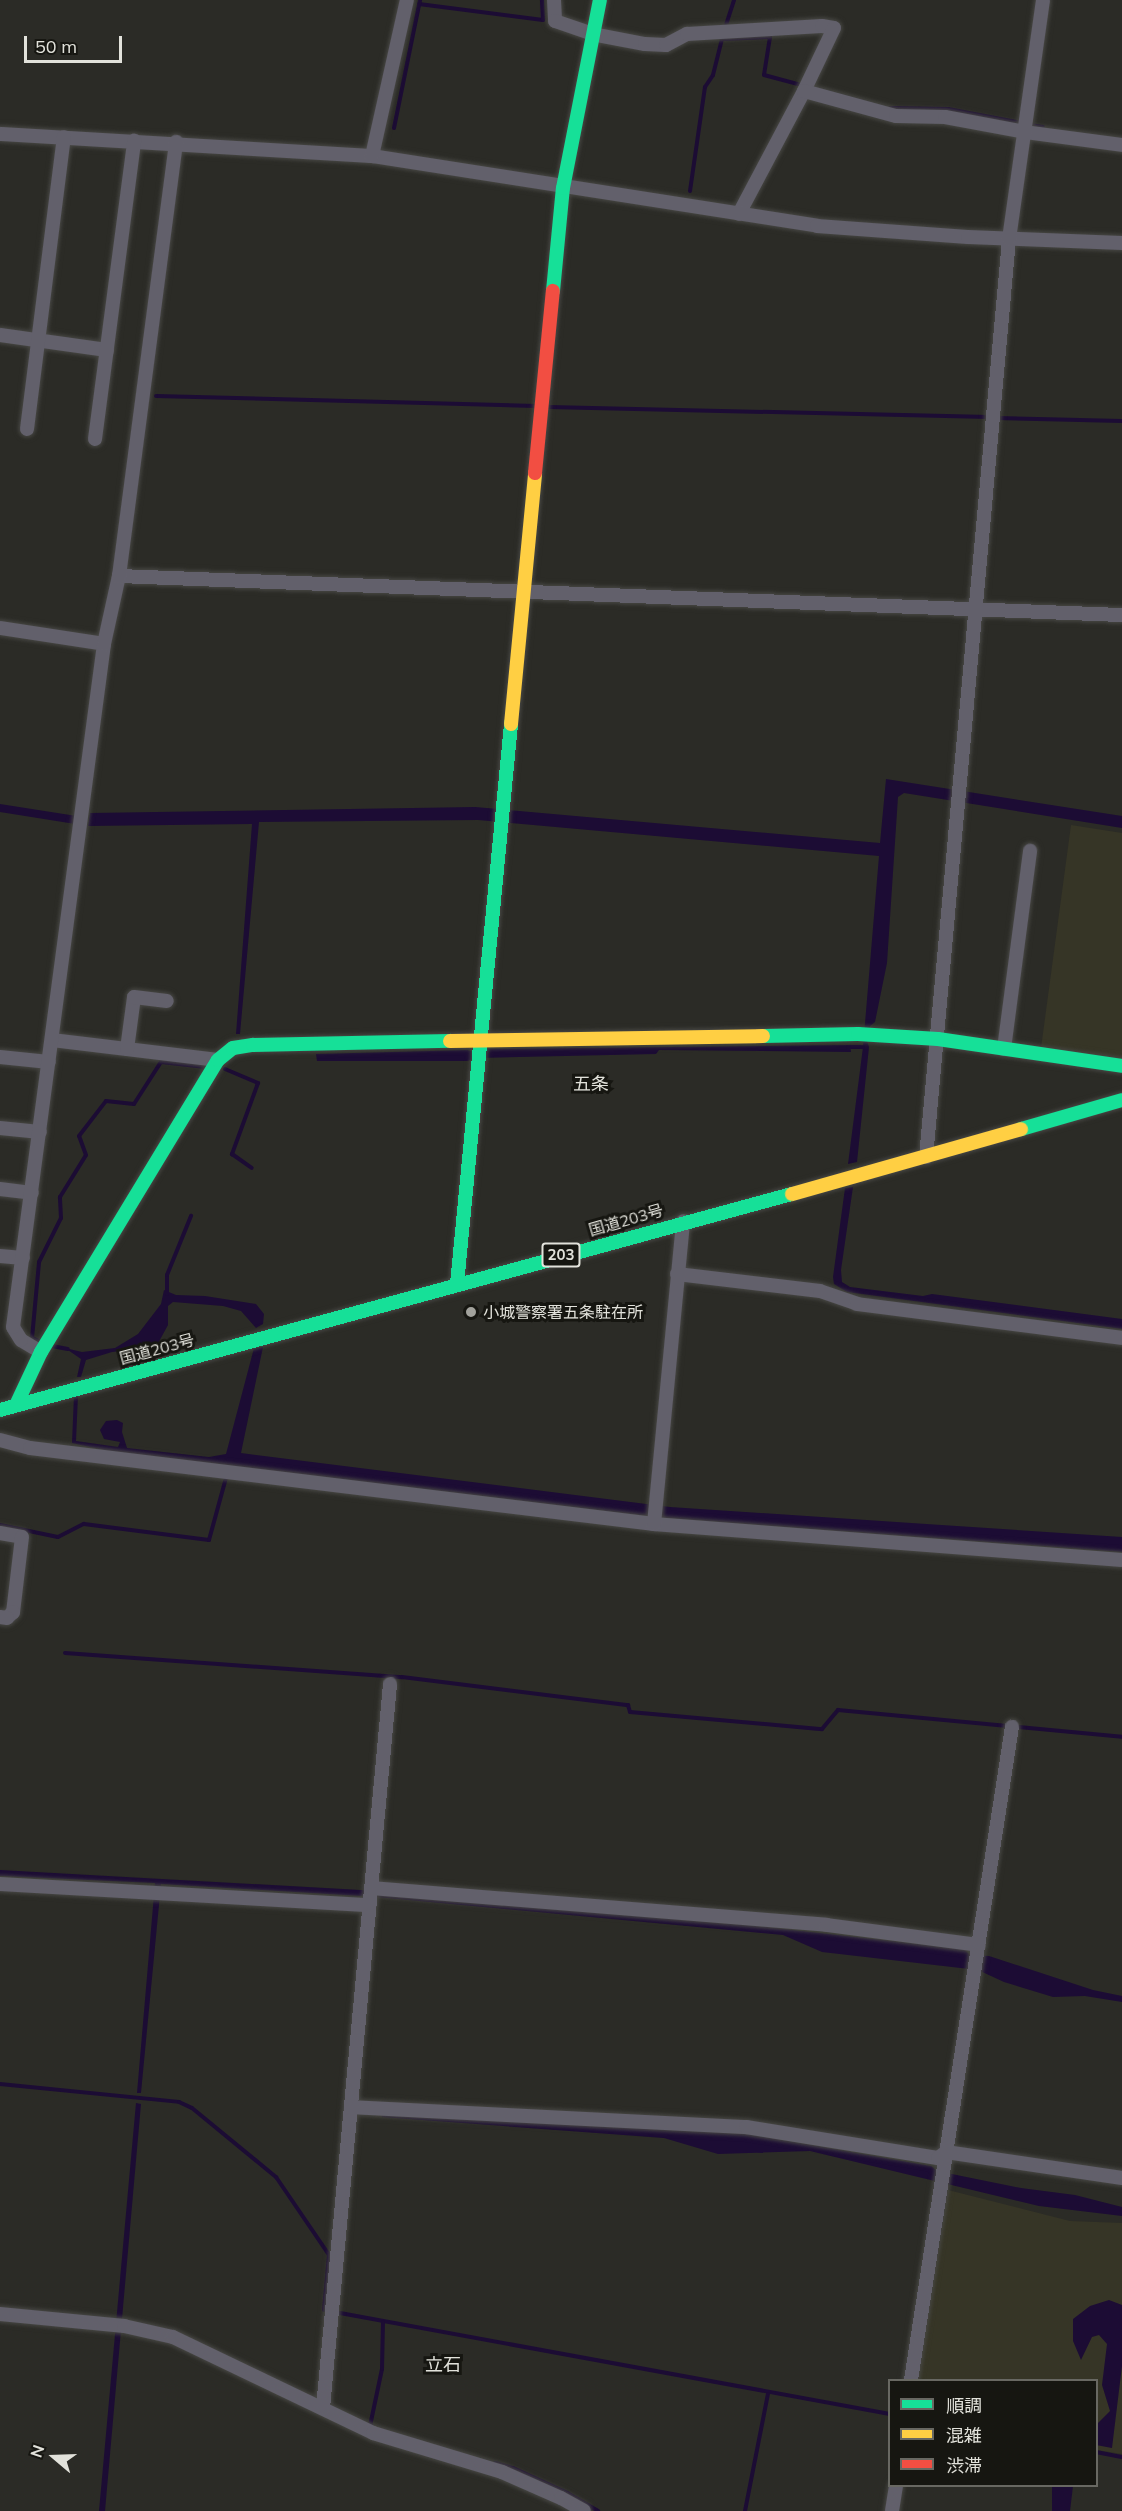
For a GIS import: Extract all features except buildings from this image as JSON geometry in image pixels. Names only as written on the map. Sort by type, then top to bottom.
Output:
[{"type":"main road","points":[[457,1284],[563,188],[600,0]]},
{"type":"main road","points":[[17,1403],[41,1352],[218,1060],[233,1048],[253,1044],[865,1035],[938,1039],[1115,1063],[1122,1066]]},
{"type":"main road","name":"国道203号","points":[[0,1410],[17,1403],[683,1221],[926,1157],[1122,1100]]},
{"type":"street","points":[[372,156],[407,0]]},
{"type":"street","points":[[554,0],[555,21],[592,34],[645,44],[666,45],[687,34],[822,26],[834,28],[806,87],[739,214]]},
{"type":"street","points":[[926,1157],[1009,239],[1043,0]]},
{"type":"street","points":[[806,87],[896,116],[945,117],[1025,132],[1122,145]]},
{"type":"street","points":[[0,134],[176,142],[372,156],[563,188],[828,227],[1009,239],[1122,243]]},
{"type":"street","points":[[27,429],[64,137]]},
{"type":"street","points":[[95,439],[134,141]]},
{"type":"street","points":[[41,1352],[21,1340],[6,1326],[22,1258],[32,1193],[104,644],[119,576],[176,142]]},
{"type":"street","points":[[0,335],[107,350]]},
{"type":"street","points":[[119,576],[1122,615]]},
{"type":"street","points":[[0,628],[104,644]]},
{"type":"street","points":[[1004,1049],[1030,851]]},
{"type":"street","points":[[127,1049],[134,997],[167,1001]]},
{"type":"street","points":[[52,1040],[218,1060]]},
{"type":"street","points":[[0,1057],[49,1062]]},
{"type":"street","points":[[0,1128],[40,1132]]},
{"type":"street","points":[[0,1189],[32,1193]]},
{"type":"street","points":[[654,1524],[683,1221]]},
{"type":"street","points":[[0,1256],[22,1258]]},
{"type":"street","points":[[677,1274],[820,1291],[856,1304],[1122,1338]]},
{"type":"street","points":[[0,1440],[30,1448],[654,1524],[1122,1560]]},
{"type":"street","points":[[0,1533],[22,1537],[13,1612],[8,1618],[0,1617]]},
{"type":"street","points":[[323,2408],[390,1684]]},
{"type":"street","points":[[911,2379],[1012,1727]]},
{"type":"street","points":[[0,1884],[369,1905]]},
{"type":"street","points":[[371,1888],[827,1925],[979,1949]]},
{"type":"street","points":[[351,2107],[746,2127],[938,2158],[946,2152],[1122,2178]]},
{"type":"street","points":[[0,2313],[118,2325],[173,2337],[372,2433],[502,2472],[584,2511]]},
{"type":"street","points":[[892,2511],[896,2487]]},
{"type":"shaded area","points":[[886,779],[1122,816],[1122,828],[904,793],[898,797],[887,963],[875,1022],[870,1026],[867,1041],[869,1047],[857,1162],[848,1164],[863,1047],[879,856],[478,820],[259,822],[240,1034],[236,1034],[252,824],[88,826],[90,813],[475,807],[880,843]]},
{"type":"shaded area","points":[[0,804],[78,816],[77,824],[0,812]]},
{"type":"shaded area","points":[[1071,825],[1122,833],[1122,1059],[1041,1048]]},
{"type":"shaded area","points":[[850,1045],[851,1052],[659,1050],[656,1054],[478,1058],[467,1061],[317,1061],[316,1054],[467,1050],[478,1053],[488,1049]]},
{"type":"shaded area","points":[[853,1187],[841,1270],[842,1282],[850,1287],[923,1296],[932,1294],[1122,1319],[1122,1329],[847,1292],[834,1284],[833,1277],[845,1188]]},
{"type":"shaded area","points":[[164,1290],[176,1295],[205,1296],[256,1304],[264,1314],[263,1324],[256,1328],[241,1311],[223,1306],[173,1302],[168,1306],[168,1325],[156,1347],[112,1352],[86,1360],[81,1377],[77,1377],[81,1359],[65,1348],[82,1352],[115,1348],[138,1334],[161,1304]]},
{"type":"shaded area","points":[[263,1347],[241,1453],[670,1507],[1122,1537],[1122,1552],[665,1518],[113,1452],[72,1443],[74,1395],[78,1395],[76,1441],[118,1447],[120,1442],[104,1439],[100,1430],[106,1421],[117,1420],[123,1423],[122,1432],[127,1448],[209,1457],[226,1454],[254,1348]]},
{"type":"shaded area","points":[[0,1870],[378,1891],[649,1914],[964,1949],[970,1955],[989,1956],[1093,1990],[1122,1996],[1122,2002],[1085,1996],[1053,1997],[1004,1982],[978,1970],[822,1952],[783,1935],[377,1897],[161,1884],[141,2093],[137,2093],[155,1883],[0,1876]]},
{"type":"shaded area","points":[[136,2103],[141,2104],[105,2511],[99,2511]]},
{"type":"shaded area","points":[[384,2111],[598,2122],[749,2134],[931,2166],[937,2171],[1021,2188],[1075,2195],[1122,2207],[1122,2216],[1039,2206],[810,2151],[718,2154],[664,2138],[382,2117]]},
{"type":"shaded area","points":[[948,2190],[1070,2221],[1122,2223],[1122,2454],[1098,2450],[1098,2379],[918,2379]]},
{"type":"shaded area","points":[[1109,2300],[1122,2305],[1122,2366],[1112,2448],[1098,2445],[1098,2423],[1110,2411],[1102,2385],[1107,2344],[1099,2335],[1092,2337],[1081,2360],[1073,2341],[1073,2319],[1090,2306]]},
{"type":"shaded area","points":[[1052,2487],[1073,2487],[1070,2511],[1052,2511]]},
{"type":"waterway","points":[[394,128],[420,0]]},
{"type":"waterway","points":[[419,4],[543,20],[542,0]]},
{"type":"waterway","points":[[725,28],[734,0]]},
{"type":"waterway","points":[[722,39],[770,37],[764,75],[805,86]]},
{"type":"waterway","points":[[690,191],[705,87],[713,75],[722,38]]},
{"type":"waterway","points":[[890,108],[948,109],[1022,123]]},
{"type":"waterway","points":[[1030,125],[1043,127]]},
{"type":"waterway","points":[[156,396],[536,406]]},
{"type":"waterway","points":[[549,407],[989,417]]},
{"type":"waterway","points":[[996,418],[1122,421]]},
{"type":"waterway","points":[[848,1047],[863,1047]]},
{"type":"waterway","points":[[39,1341],[32,1338],[39,1262],[61,1218],[60,1197],[86,1155],[79,1136],[106,1101],[134,1104],[161,1062],[206,1067]]},
{"type":"waterway","points":[[225,1069],[258,1083],[232,1154],[252,1168]]},
{"type":"waterway","points":[[167,1294],[167,1275],[191,1216]]},
{"type":"waterway","points":[[52,1346],[68,1349]]},
{"type":"waterway","points":[[0,1525],[58,1537],[84,1524],[209,1540],[226,1478]]},
{"type":"waterway","points":[[65,1653],[402,1677],[628,1705],[630,1712],[822,1729],[838,1710],[1122,1737]]},
{"type":"waterway","points":[[0,2084],[179,2102],[192,2108],[276,2177],[329,2255],[324,2310]]},
{"type":"waterway","points":[[340,2313],[888,2414]]},
{"type":"waterway","points":[[372,2426],[370,2426],[382,2369],[383,2322]]},
{"type":"waterway","points":[[745,2511],[768,2394]]},
{"type":"waterway","points":[[1098,2452],[1122,2457]]},
{"type":"waterway","points":[[495,2463],[513,2468],[567,2493],[598,2511]]},
{"type":"traffic: fast","points":[[553,291],[563,188],[600,0]]},
{"type":"traffic: fast","points":[[457,1284],[511,724]]},
{"type":"traffic: fast","points":[[763,1036],[858,1034],[938,1039],[1122,1066]]},
{"type":"traffic: fast","points":[[17,1403],[41,1352],[218,1060],[233,1048],[253,1045],[450,1041]]},
{"type":"traffic: fast","points":[[1021,1129],[1122,1100]]},
{"type":"traffic: fast","points":[[0,1410],[792,1194]]},
{"type":"traffic: slow","points":[[511,724],[535,473]]},
{"type":"traffic: slow","points":[[450,1041],[763,1036]]},
{"type":"traffic: slow","points":[[792,1194],[1021,1129]]},
{"type":"traffic: jam","points":[[535,473],[553,291]]},
{"type":"place","name":"小城警察署五条駐在所","points":[[471,1312]]},
{"type":"district","name":"五条","points":[[591,1084]]},
{"type":"district","name":"立石","points":[[443,2365]]}]
